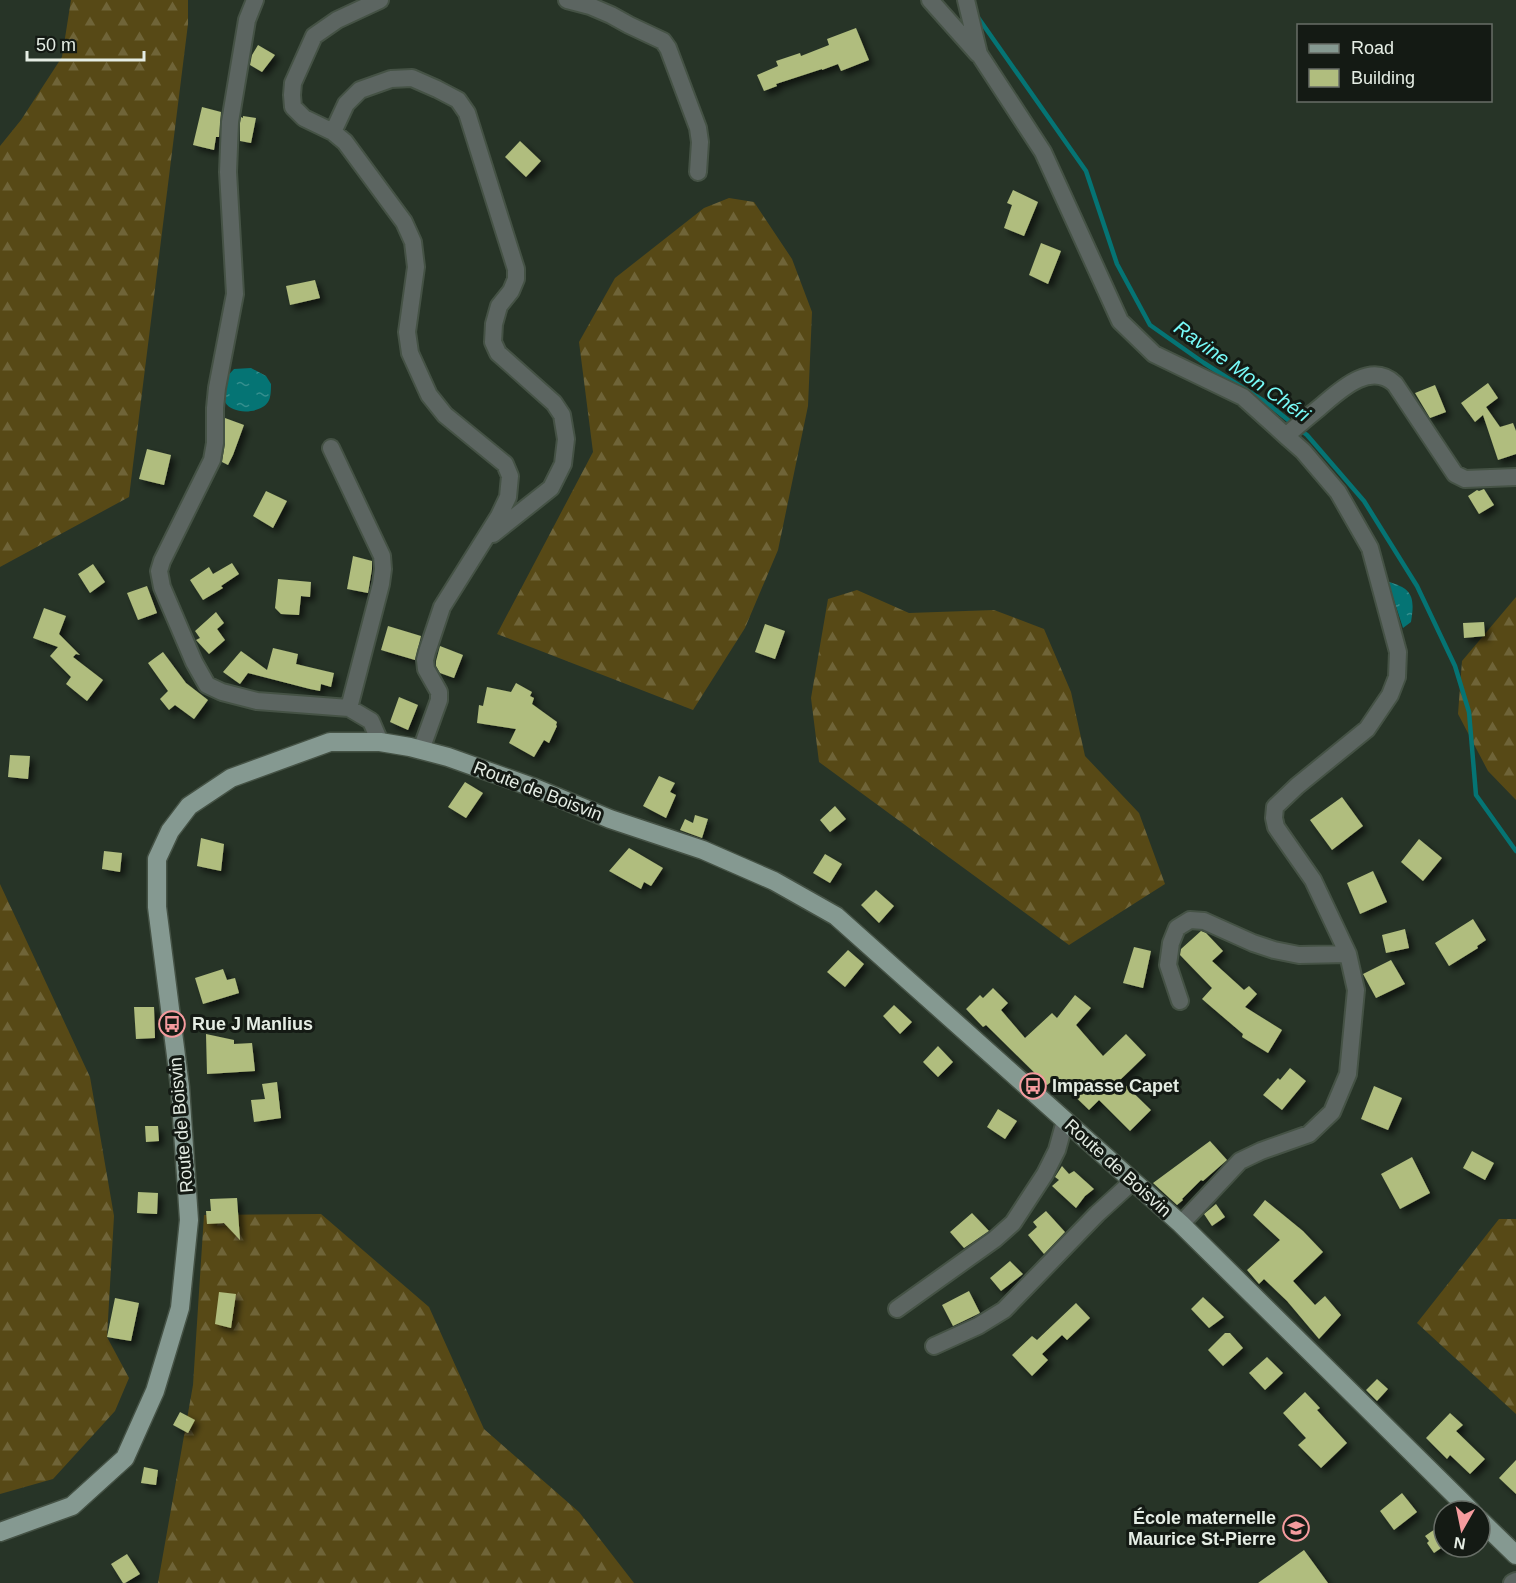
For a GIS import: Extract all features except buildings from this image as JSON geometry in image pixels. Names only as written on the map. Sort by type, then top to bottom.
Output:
[{"type":"main road","name":"Route de Boisvin","points":[[0,1532],[72,1506],[125,1458],[155,1391],[180,1308],[189,1220],[180,1087],[157,907],[157,859],[170,831],[189,806],[231,778],[330,742],[380,742],[448,757],[536,788],[610,819],[703,850],[774,880],[836,916],[1181,1224],[1459,1499]]},
{"type":"main road","points":[[1492,1532],[1516,1555]]},
{"type":"street","points":[[255,0],[247,20],[230,122],[228,172],[235,294],[217,388],[215,443],[212,460],[162,561],[159,572],[162,587],[194,662],[207,685],[222,692],[257,701],[349,708],[371,721],[380,742]]},
{"type":"street","points":[[380,0],[337,20],[314,36],[293,83],[293,107],[304,118],[333,132],[345,142],[404,222],[413,242],[416,267],[407,332],[410,353],[429,395],[445,416],[505,464],[510,476],[508,497],[500,516],[442,607],[427,652],[426,669],[439,692],[439,700],[421,750]]},
{"type":"street","points":[[567,0],[590,6],[663,41],[672,58],[698,128],[700,142],[698,172]]},
{"type":"street","points":[[930,0],[979,54],[1043,152],[1119,321],[1154,354],[1244,397],[1304,451],[1338,492],[1370,548],[1398,652],[1397,677],[1390,695],[1366,729],[1275,807],[1276,827],[1313,880],[1348,954],[1356,990],[1348,1074],[1332,1112],[1309,1134],[1240,1161],[1181,1224]]},
{"type":"street","points":[[966,0],[979,54]]},
{"type":"street","points":[[333,132],[346,104],[360,90],[391,79],[412,78],[437,89],[458,100],[467,113],[516,269],[516,279],[511,291],[499,306],[494,324],[493,342],[498,353],[554,403],[562,415],[566,439],[563,464],[552,488],[483,542]]},
{"type":"street","points":[[1286,436],[1346,386],[1367,376],[1380,375],[1395,384],[1455,474],[1465,479],[1516,477]]},
{"type":"street","points":[[331,448],[382,556],[381,584],[349,708]]},
{"type":"street","points":[[1180,1001],[1168,965],[1171,944],[1177,928],[1190,920],[1204,921],[1274,950],[1299,955],[1348,954]]},
{"type":"street","points":[[897,1309],[995,1239],[1013,1223],[1045,1174],[1057,1150],[1065,1121]]},
{"type":"street","points":[[934,1346],[978,1326],[1004,1310],[1097,1214],[1133,1181]]},
{"type":"green space","points":[[71,0],[188,0],[188,24],[129,497],[0,567],[0,146],[21,120],[62,57]]},
{"type":"green space","points":[[729,198],[754,202],[792,259],[812,312],[808,406],[778,550],[745,628],[693,710],[497,634],[593,452],[579,342],[615,278],[704,208]]},
{"type":"green space","points":[[857,590],[909,613],[994,610],[1044,629],[1071,692],[1085,756],[1139,813],[1165,884],[1069,945],[819,762],[811,698],[828,599]]},
{"type":"green space","points":[[1516,597],[1516,800],[1488,771],[1458,714],[1462,661]]},
{"type":"green space","points":[[0,884],[90,1077],[114,1216],[107,1337],[129,1378],[115,1411],[53,1479],[0,1494]]},
{"type":"green space","points":[[321,1214],[429,1307],[484,1429],[579,1512],[634,1583],[158,1583],[193,1385],[204,1215]]},
{"type":"green space","points":[[1499,1219],[1516,1219],[1516,1414],[1417,1323]]},
{"type":"water","points":[[251,368],[266,376],[271,384],[269,400],[264,406],[253,411],[234,409],[224,400],[222,382],[234,369]]},
{"type":"water","points":[[1388,582],[1403,587],[1412,600],[1411,622],[1403,628]]},
{"type":"waterway","name":"Ravine Mon Chéri","points":[[977,16],[1086,171],[1117,264],[1150,325],[1267,403],[1293,424]]},
{"type":"waterway","name":"Ravine Mon Chéri","points":[[1299,429],[1307,435],[1364,501],[1417,586],[1455,666],[1469,712],[1476,795],[1516,851]]},
{"type":"place","name":"Rue J Manlius","points":[[172,1024]]},
{"type":"place","name":"Impasse Capet","points":[[1033,1086]]},
{"type":"place","name":"École maternelle Maurice St-Pierre","points":[[1296,1528]]}]
